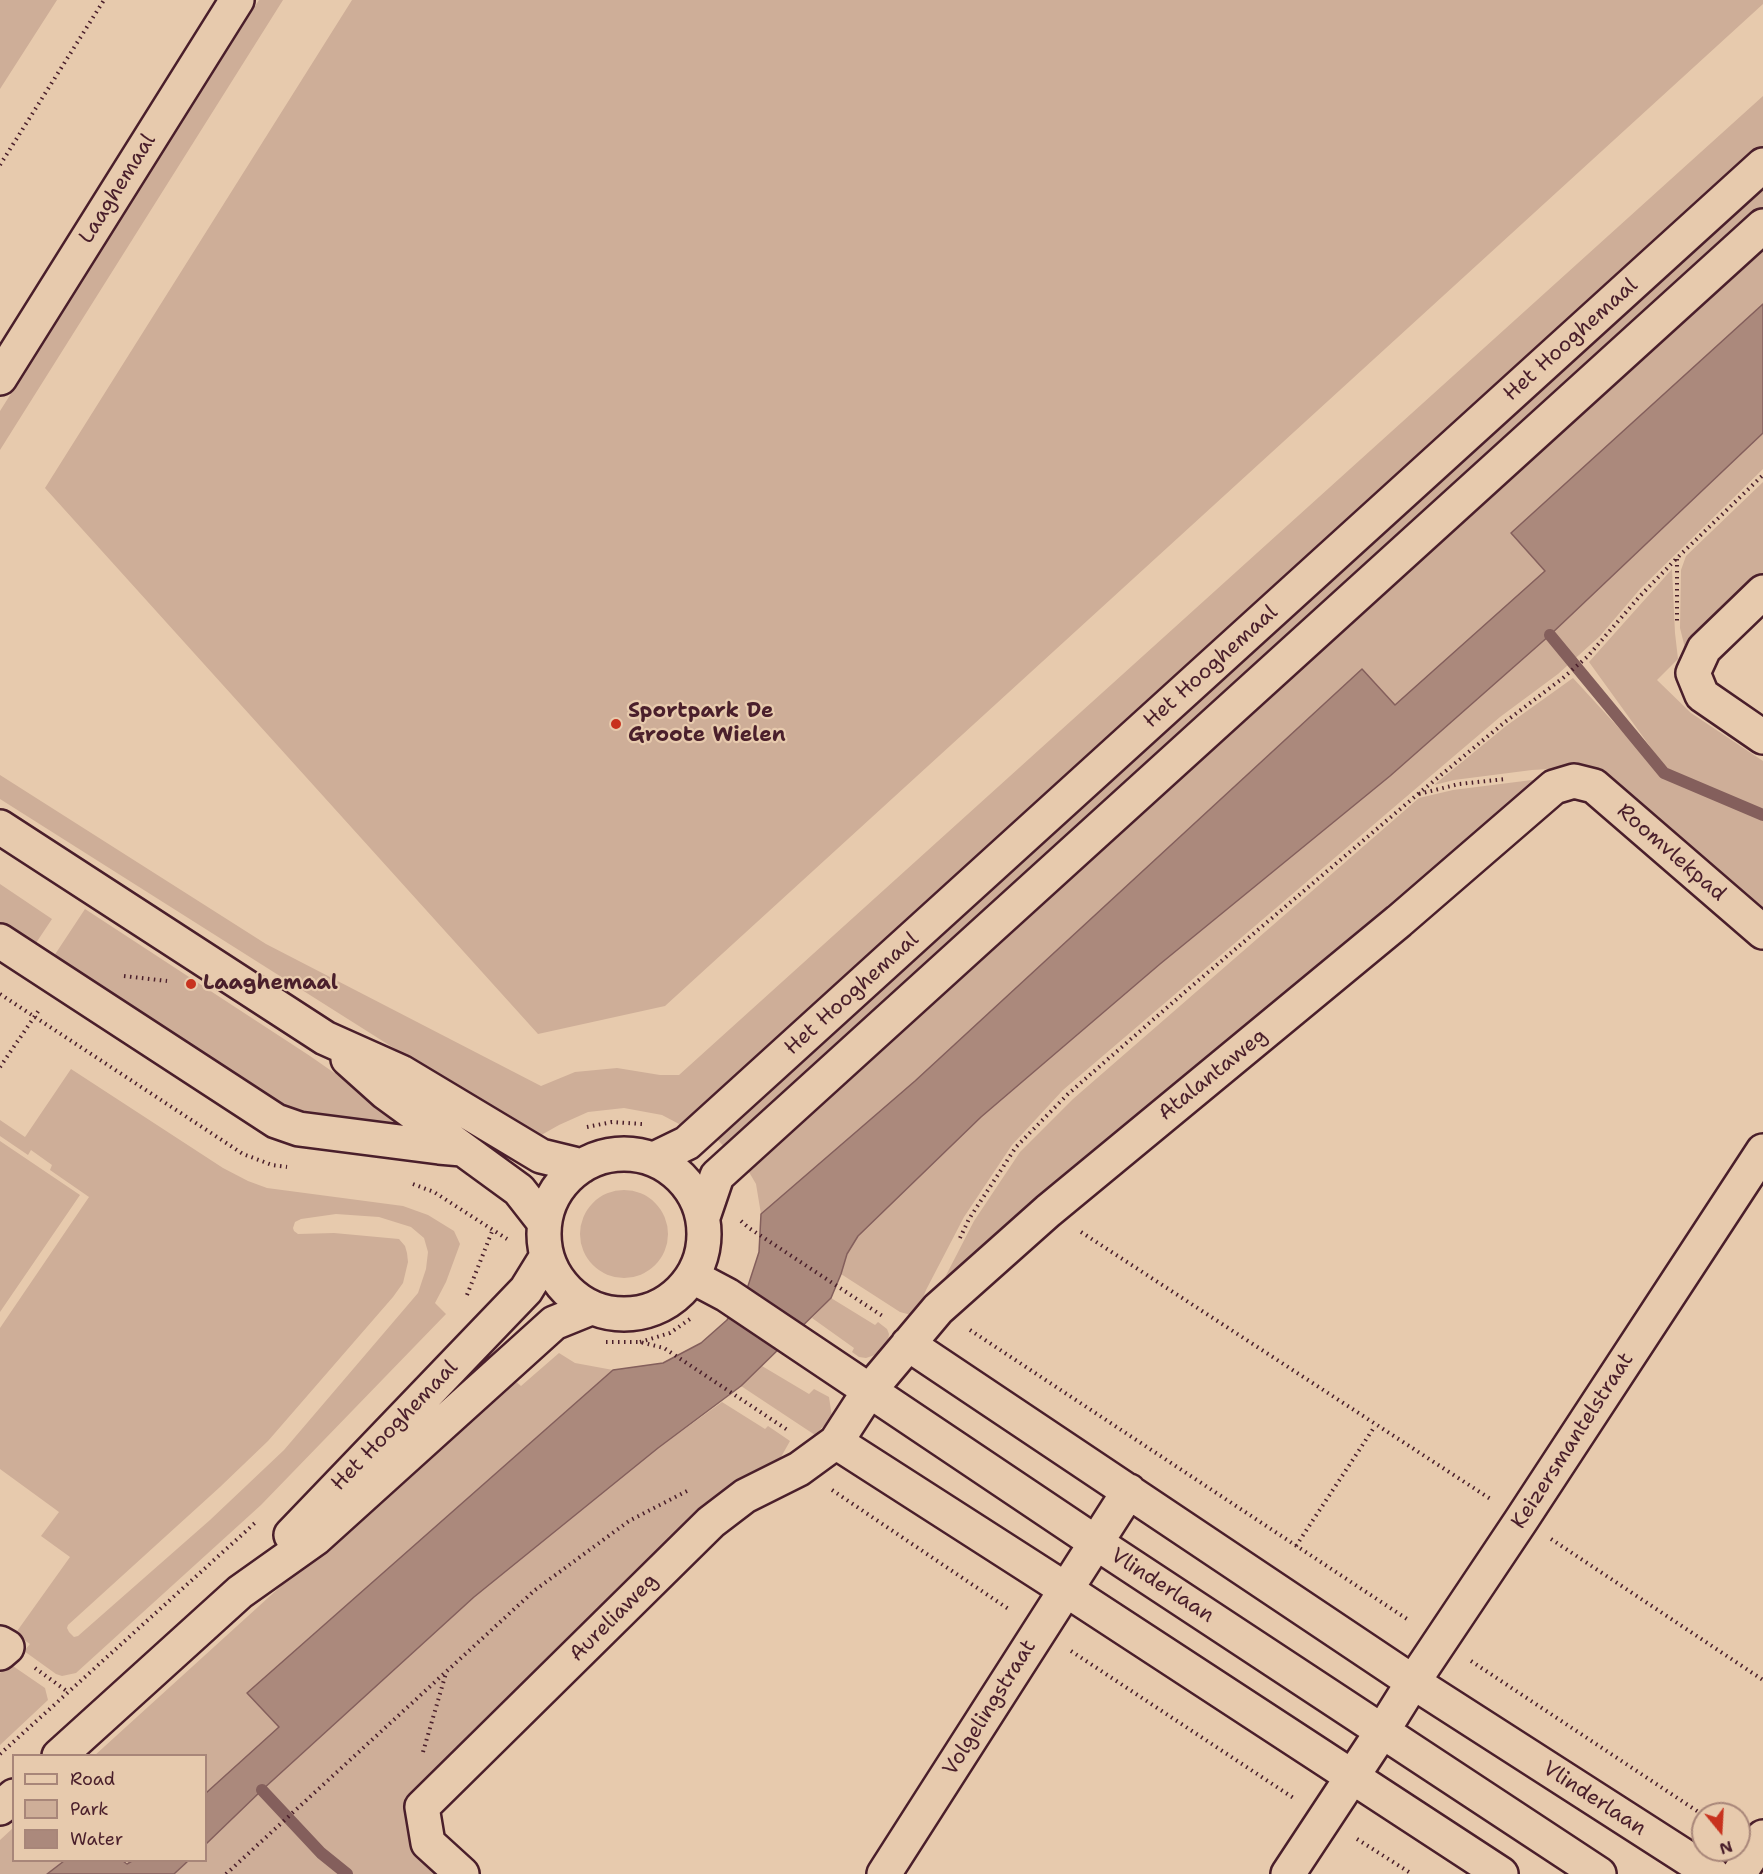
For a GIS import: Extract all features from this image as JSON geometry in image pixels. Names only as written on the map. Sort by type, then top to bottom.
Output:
[{"type":"street","name":"Laaghemaal","points":[[0,378],[237,0]]},
{"type":"street","name":"Het Hooghemaal","points":[[654,1159],[687,1143],[1763,165]]},
{"type":"street","name":"Het Hooghemaal","points":[[703,1216],[717,1176],[1763,226]]},
{"type":"street","points":[[1763,592],[1704,650],[1693,673],[1702,695],[1763,737]]},
{"type":"street","name":"Roomvlekpad","points":[[1564,784],[1594,786],[1763,932]]},
{"type":"street","name":"Atalantaweg","points":[[869,1390],[938,1309],[1048,1211],[1564,784]]},
{"type":"street","points":[[0,827],[325,1038],[401,1072],[541,1156],[582,1166]]},
{"type":"street","points":[[0,941],[276,1121],[299,1129],[462,1149]]},
{"type":"street","points":[[325,1038],[386,1094],[519,1190],[544,1222]]},
{"type":"street","name":"Keizersmantelstraat","points":[[1288,1874],[1763,1151]]},
{"type":"street","points":[[617,1154],[654,1159],[685,1181],[696,1198],[703,1216],[704,1248],[700,1263],[712,1288],[678,1295],[659,1307],[637,1314],[614,1315],[591,1308],[572,1296],[556,1278],[547,1256],[544,1222],[557,1190],[582,1166],[599,1158],[617,1154]]},
{"type":"street","name":"Het Hooghemaal","points":[[60,1754],[240,1592],[303,1521],[526,1290],[547,1256]]},
{"type":"street","name":"Vlinderlaan","points":[[712,1288],[1599,1874]]},
{"type":"street","name":"Het Hooghemaal","points":[[240,1592],[316,1538],[554,1323],[591,1308]]},
{"type":"street","name":"Vlinderlaan","points":[[908,1344],[1413,1682],[1712,1874]]},
{"type":"street","name":"Aureliaweg","points":[[422,1807],[711,1522],[745,1496],[799,1469],[836,1442],[869,1390]]},
{"type":"street","points":[[836,1442],[1501,1874]]},
{"type":"street","name":"Volgelingstraat","points":[[884,1874],[1129,1491]]},
{"type":"street","points":[[0,1643],[7,1647],[0,1653]]},
{"type":"street","points":[[0,1808],[12,1798]]},
{"type":"street","points":[[422,1807],[428,1842],[460,1872]]},
{"type":"street","points":[[1739,1874],[1763,1837]]},
{"type":"path","points":[[0,165],[104,0]]},
{"type":"path","points":[[958,1240],[1016,1147],[1068,1094],[1418,794],[1588,656],[1640,596],[1763,475]]},
{"type":"path","points":[[1418,794],[1459,784],[1534,776],[1564,784]]},
{"type":"path","points":[[541,1156],[562,1139],[585,1127],[612,1122],[638,1123],[664,1130],[687,1143]]},
{"type":"path","points":[[511,1241],[512,1215],[519,1190]]},
{"type":"path","points":[[1048,1211],[1763,1680]]},
{"type":"path","points":[[749,1228],[885,1318]]},
{"type":"path","points":[[464,1302],[493,1229]]},
{"type":"path","points":[[712,1288],[697,1314],[670,1333],[640,1342],[664,1348],[776,1422]]},
{"type":"path","points":[[938,1309],[1691,1807]]},
{"type":"path","points":[[1296,1546],[1375,1426]]},
{"type":"path","points":[[799,1469],[1412,1874]]},
{"type":"path","points":[[226,1874],[535,1590],[629,1521],[693,1488]]},
{"type":"path","points":[[0,1754],[257,1520]]},
{"type":"path","points":[[422,1807],[409,1796],[447,1672]]},
{"type":"green space","points":[[0,0],[57,0],[0,89]]},
{"type":"green space","points":[[259,0],[283,0],[0,450],[0,411]]},
{"type":"green space","name":"Sportpark De Groote Wielen","points":[[352,0],[1763,0],[1763,4],[665,1006],[538,1034],[45,488]]},
{"type":"green space","points":[[1763,96],[1763,148],[692,1119],[681,1125],[662,1115],[624,1108],[588,1112],[536,1138],[0,799],[0,775],[266,944],[541,1086],[575,1072],[617,1068],[660,1075],[679,1075]]},
{"type":"green space","points":[[1763,190],[1763,215],[728,1151],[716,1138]]},
{"type":"green space","points":[[1763,243],[1763,304],[1512,533],[1546,571],[1394,706],[1362,669],[915,1081],[761,1214],[756,1184],[746,1167]]},
{"type":"green space","points":[[1763,433],[1763,469],[1641,588],[1600,636],[1558,674],[1500,717],[1063,1090],[1012,1145],[964,1217],[919,1308],[911,1315],[900,1312],[841,1274],[847,1254],[858,1236],[981,1117],[1160,964],[1390,776],[1550,635]]},
{"type":"green space","points":[[1763,482],[1763,576],[1686,652],[1680,628],[1681,570],[1686,556]]},
{"type":"green space","points":[[1672,569],[1678,659],[1657,680],[1691,713],[1763,761],[1763,812],[1667,770],[1589,662]]},
{"type":"green space","points":[[1573,678],[1662,775],[1763,818],[1763,914],[1584,767],[1532,770],[1454,780],[1434,785],[1506,726]]},
{"type":"green space","points":[[1532,780],[1541,781],[939,1289],[974,1221],[1020,1152],[1073,1099],[1419,798],[1453,790]]},
{"type":"green space","points":[[0,884],[52,919],[34,946],[0,924]]},
{"type":"green space","points":[[85,909],[310,1056],[416,1130],[289,1112],[52,959]]},
{"type":"green space","points":[[71,1069],[223,1168],[248,1181],[267,1188],[403,1206],[428,1215],[454,1231],[460,1244],[446,1282],[435,1303],[446,1314],[261,1505],[76,1673],[62,1676],[24,1651],[30,1644],[15,1634],[70,1557],[41,1536],[59,1512],[0,1469],[0,1328],[89,1197],[50,1170],[52,1165],[31,1150],[28,1155],[0,1136],[0,1120],[25,1137]],"holes":[[[336,1214],[379,1217],[411,1227],[424,1238],[428,1252],[426,1269],[418,1293],[284,1450],[210,1520],[78,1636],[74,1637],[69,1632],[68,1625],[268,1441],[403,1283],[408,1262],[405,1246],[399,1239],[334,1233],[298,1234],[293,1228],[295,1222]]]},
{"type":"green space","points":[[0,1141],[80,1195],[0,1312]]},
{"type":"green space","points":[[624,1190],[649,1197],[661,1209],[668,1234],[661,1259],[649,1271],[624,1278],[599,1271],[587,1259],[580,1234],[587,1209],[599,1197]]},
{"type":"green space","points":[[831,1298],[875,1325],[878,1322],[887,1329],[888,1341],[875,1355],[866,1358],[859,1357],[852,1352],[854,1348],[812,1318]]},
{"type":"green space","points":[[559,1353],[575,1363],[613,1370],[247,1693],[279,1727],[207,1792],[207,1754],[96,1754],[511,1377],[521,1386]]},
{"type":"green space","points":[[762,1366],[809,1394],[814,1389],[829,1397],[832,1417],[815,1435],[741,1386]]},
{"type":"green space","points":[[722,1402],[765,1429],[768,1426],[790,1441],[776,1466],[420,1797],[447,1874],[175,1874],[187,1862],[207,1862],[207,1843],[262,1790],[474,1597],[658,1448]]},
{"type":"green space","points":[[10,1664],[45,1688],[48,1700],[0,1745],[0,1673]]},
{"type":"green space","points":[[12,1829],[12,1862],[63,1862],[47,1874],[0,1874],[0,1840]]},
{"type":"water","points":[[1763,304],[1763,433],[1550,635],[1390,776],[1160,964],[981,1117],[858,1236],[847,1254],[831,1298],[741,1386],[658,1448],[474,1597],[207,1843],[207,1792],[279,1727],[247,1693],[613,1370],[663,1363],[701,1343],[727,1320],[748,1286],[759,1252],[761,1214],[915,1081],[1362,669],[1395,705],[1545,571],[1511,533]]},
{"type":"water","points":[[63,1862],[124,1862],[127,1864],[130,1862],[187,1862],[174,1874],[47,1874]]},
{"type":"waterway","points":[[1550,635],[1664,773],[1763,815]]},
{"type":"waterway","points":[[262,1790],[321,1853],[347,1874]]},
{"type":"place","name":"Sportpark De Groote Wielen","points":[[616,724]]},
{"type":"place","name":"Laaghemaal","points":[[191,984]]}]
